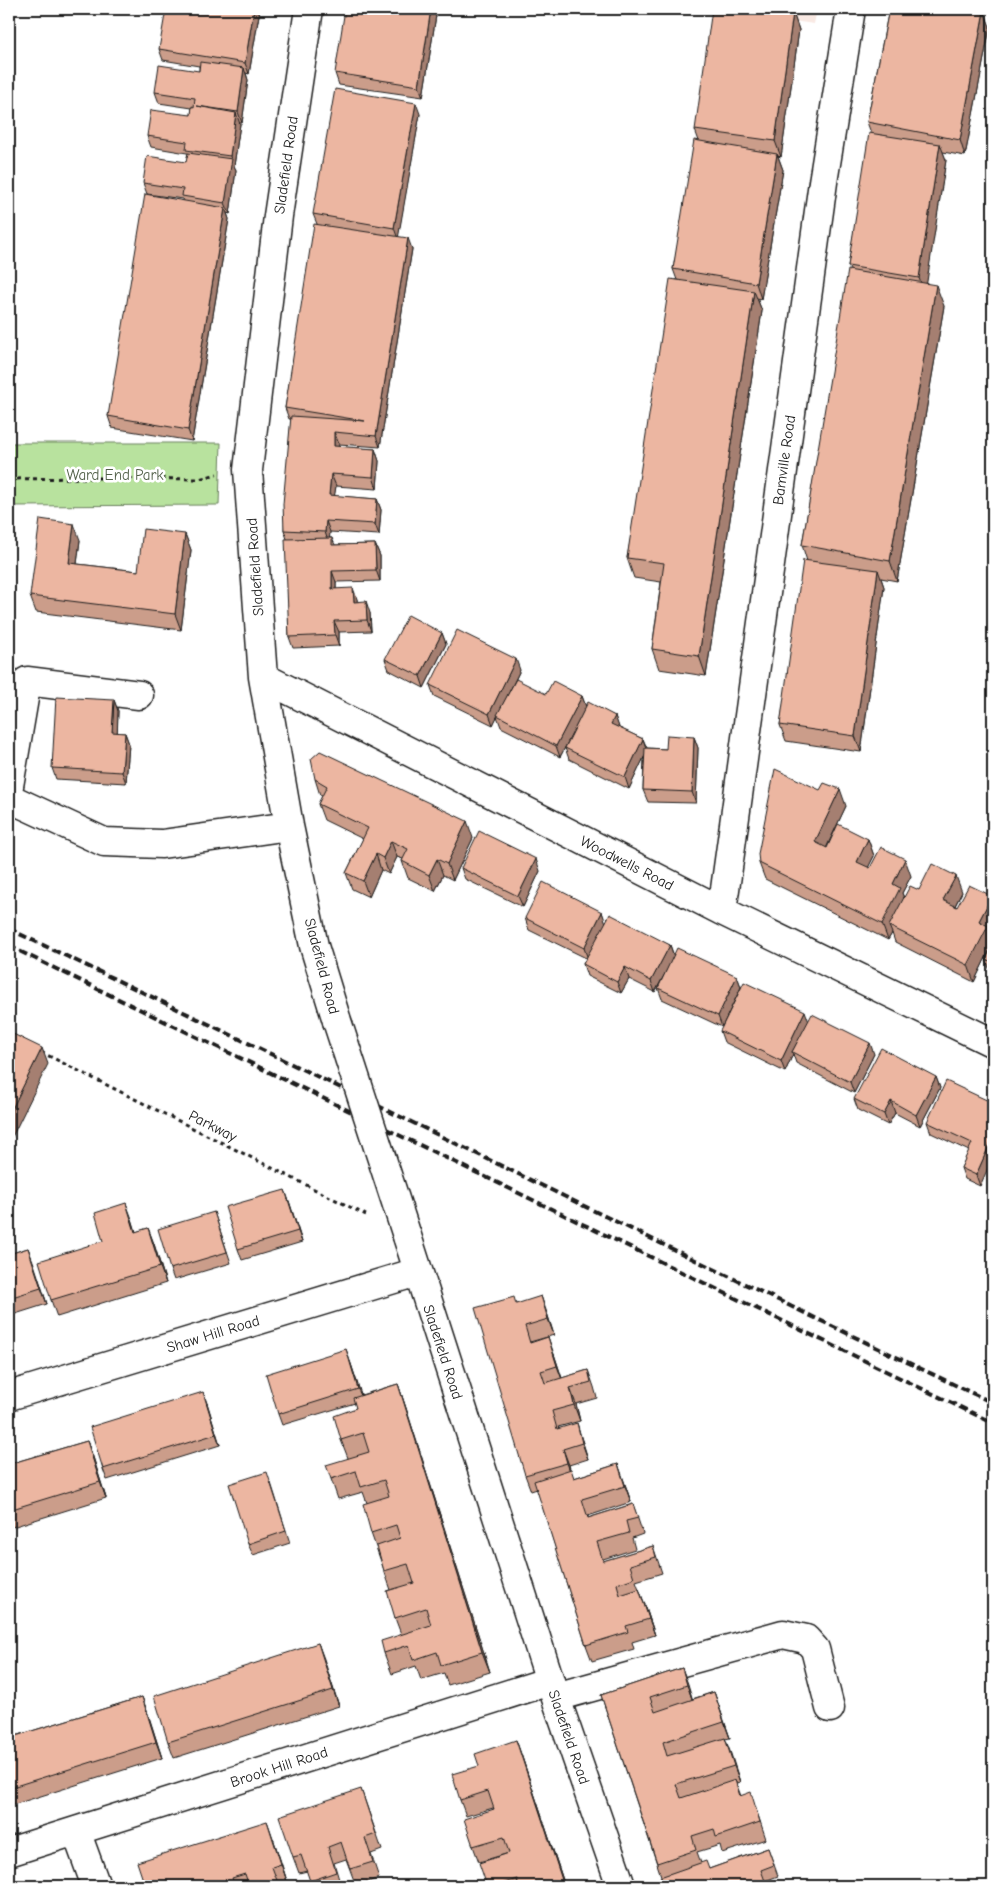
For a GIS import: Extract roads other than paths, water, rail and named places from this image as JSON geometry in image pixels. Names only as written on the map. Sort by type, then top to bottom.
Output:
[{"type":"street","name":"Sladefield Road","points":[[309,9],[278,216],[248,470],[263,677],[289,826],[314,946],[417,1272],[553,1689],[621,1886]]},
{"type":"street","name":"Bamville Road","points":[[722,911],[823,182],[851,9]]},
{"type":"street","name":"Woodwells Road","points":[[263,677],[722,911],[993,1043]]},
{"type":"street","points":[[9,786],[27,681],[139,695]]},
{"type":"street","points":[[9,798],[104,842],[162,844],[289,826]]},
{"type":"street","name":"Shaw Hill Road","points":[[9,1396],[417,1272]]},
{"type":"street","name":"Brook Hill Road","points":[[9,1852],[553,1689],[783,1634],[806,1638],[815,1648],[830,1708]]},
{"type":"street","points":[[76,1831],[96,1886]]},
{"type":"railway","points":[[9,929],[993,1403]]},
{"type":"railway","points":[[9,946],[993,1423]]},
{"type":"park label","name":"Ward End Park","points":[[115,475]]}]
